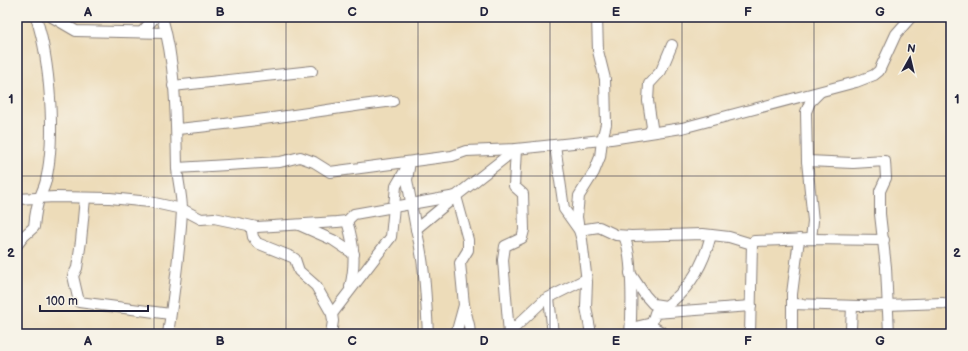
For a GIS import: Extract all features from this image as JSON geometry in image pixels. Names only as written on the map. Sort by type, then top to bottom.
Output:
[{"type":"street","points":[[17,245],[34,227],[39,198],[46,181],[50,154],[48,74],[44,40],[36,17]]},
{"type":"street","points":[[52,17],[76,31],[166,33]]},
{"type":"street","points":[[142,32],[154,17]]},
{"type":"street","points":[[162,17],[166,33],[173,86],[182,209],[178,240],[179,254],[168,334]]},
{"type":"street","points":[[591,334],[586,307],[586,279],[582,240],[577,217],[579,196],[594,172],[600,158],[606,124],[606,79],[598,52],[597,17]]},
{"type":"street","points":[[178,168],[280,162],[300,157],[314,162],[330,172],[452,156],[466,151],[516,149],[602,140],[650,131],[682,128],[856,82],[874,75],[883,65],[896,34],[911,17]]},
{"type":"street","points":[[650,131],[652,127],[648,101],[649,84],[661,71],[672,45]]},
{"type":"street","points":[[173,86],[312,71]]},
{"type":"street","points":[[811,239],[812,221],[807,161],[806,112],[810,102],[822,91]]},
{"type":"street","points":[[177,129],[276,119],[324,110],[393,101]]},
{"type":"street","points":[[555,145],[564,209],[579,230]]},
{"type":"street","points":[[17,199],[55,197],[110,198],[150,202],[182,209],[201,219],[219,219],[251,226],[347,221],[354,214],[456,196],[516,149]]},
{"type":"street","points":[[509,334],[503,260],[505,246],[522,238],[524,230],[523,194],[514,186],[516,149]]},
{"type":"street","points":[[807,161],[853,163],[885,161],[886,178],[880,191],[880,214],[884,240],[889,334]]},
{"type":"street","points":[[410,162],[407,180],[424,272],[428,334]]},
{"type":"street","points":[[332,314],[391,237],[396,186],[410,162]]},
{"type":"street","points":[[46,181],[55,197]]},
{"type":"street","points":[[416,229],[456,196],[468,240],[468,250],[460,263],[464,305],[470,325],[470,334]]},
{"type":"street","points":[[86,198],[77,268],[73,276],[79,302],[170,314]]},
{"type":"street","points":[[347,221],[354,243],[353,273],[350,291]]},
{"type":"street","points":[[297,224],[333,240],[354,254]]},
{"type":"street","points":[[251,226],[253,236],[257,243],[295,259],[299,271],[316,286],[332,314],[333,321],[331,334]]},
{"type":"street","points":[[579,230],[600,227],[616,235],[624,236],[711,235],[736,238],[752,244]]},
{"type":"street","points":[[654,308],[666,306],[688,287],[707,253],[711,235]]},
{"type":"street","points":[[624,236],[629,256],[632,305],[631,331],[648,324],[665,334]]},
{"type":"street","points":[[792,334],[792,304],[799,239]]},
{"type":"street","points":[[752,244],[758,240],[884,240]]},
{"type":"street","points":[[750,334],[752,244]]},
{"type":"street","points":[[630,273],[654,308],[652,326]]},
{"type":"street","points":[[509,334],[544,300],[586,279]]},
{"type":"street","points":[[549,298],[553,334]]},
{"type":"street","points":[[792,304],[852,306],[943,303],[951,306]]},
{"type":"street","points":[[456,334],[464,305]]},
{"type":"street","points":[[654,308],[751,306]]},
{"type":"street","points":[[848,334],[851,329],[852,306]]}]
